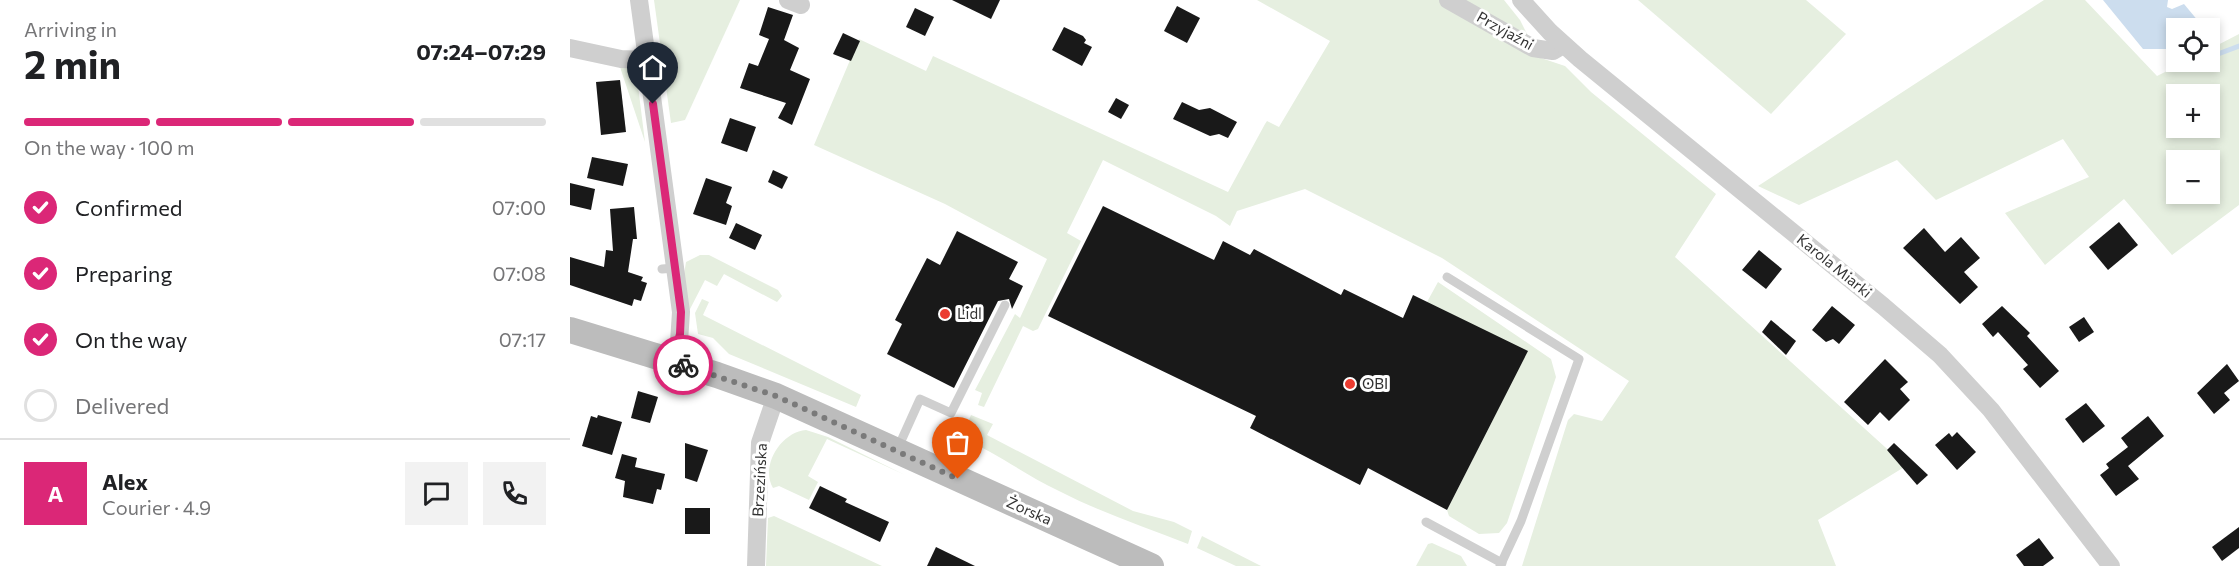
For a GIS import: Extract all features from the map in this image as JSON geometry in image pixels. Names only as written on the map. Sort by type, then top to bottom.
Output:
[{"type":"main road","name":"Żorska","points":[[570,330],[776,396],[1151,566]]},
{"type":"street","points":[[639,0],[668,268],[681,327],[673,362]]},
{"type":"street","name":"Przyjaźni","points":[[1448,0],[1533,48],[1553,51],[1563,45]]},
{"type":"street","name":"Karola Miarki","points":[[1521,0],[1563,45],[1940,355],[1991,410],[2111,566]]},
{"type":"street","points":[[570,48],[621,59],[647,60]]},
{"type":"street","name":"Brzezińska","points":[[756,566],[760,443],[776,396]]},
{"type":"lane","points":[[1426,522],[1501,564],[1521,521],[1579,359],[1447,277]]},
{"type":"lane","points":[[897,450],[920,399],[951,413],[1005,305]]},
{"type":"green space","points":[[654,0],[740,0],[685,120],[671,123]]},
{"type":"green space","points":[[1257,0],[1439,0],[1538,57],[1565,66],[1591,92],[1716,194],[1675,257],[1906,466],[1818,520],[1836,566],[1522,566],[1568,420],[1574,414],[1602,421],[1629,381],[1442,258],[1305,189],[1237,211],[1230,226],[1216,216],[1103,160],[1067,233],[1081,241],[1038,329],[1033,331],[1023,326],[984,407],[978,405],[982,393],[975,390],[1015,314],[1020,318],[1047,259],[945,204],[814,145],[859,39],[926,71],[933,56],[1228,192],[1267,121],[1279,127],[1330,41]]},
{"type":"green space","points":[[1457,0],[1504,0],[1520,20],[1530,40]]},
{"type":"green space","points":[[1638,0],[1806,0],[1846,34],[1771,114]]},
{"type":"green space","points":[[2044,0],[2085,0],[2157,76],[2166,72],[2220,72],[2220,44],[2239,34],[2239,205],[2172,255],[2124,199],[2045,265],[2005,213],[2089,177],[2063,139],[1936,200],[1897,160],[1799,205],[1758,186]]},
{"type":"green space","points":[[619,64],[627,64],[636,70],[645,142]]},
{"type":"green space","points":[[700,255],[709,255],[778,290],[782,296],[777,302],[724,274],[717,286],[705,280],[689,311],[684,274],[686,262]]},
{"type":"green space","points":[[1438,282],[1551,359],[1556,377],[1507,523],[1499,533],[1479,534],[1449,516],[1447,510],[1527,352],[1427,302]]},
{"type":"green space","points":[[702,299],[709,302],[703,315],[861,395],[856,407],[729,354],[713,338],[698,334],[695,313]]},
{"type":"green space","points":[[971,415],[993,424],[987,435],[1133,511],[1174,522],[1192,531],[1188,544],[1075,499],[961,438]]},
{"type":"green space","points":[[806,430],[828,437],[905,475],[827,439],[808,476],[818,482],[809,500],[779,486],[773,488],[769,470],[775,451],[788,437]]},
{"type":"green space","points":[[774,516],[882,566],[766,566],[768,518]]},
{"type":"green space","points":[[1202,536],[1261,566],[1236,566],[1197,548]]},
{"type":"green space","points":[[1432,543],[1461,556],[1467,566],[1416,566],[1428,544]]},
{"type":"water","points":[[2103,0],[2168,0],[2167,7],[2172,9],[2184,4],[2196,18],[2166,18],[2166,49],[2143,49]]},
{"type":"building","points":[[952,0],[1000,0],[991,19]]},
{"type":"building","points":[[1177,6],[1200,18],[1187,43],[1164,31]]},
{"type":"building","points":[[768,7],[793,15],[784,40],[799,48],[790,70],[810,79],[792,125],[778,118],[786,103],[740,88],[749,63],[758,66],[769,39],[759,35]]},
{"type":"building","points":[[915,8],[934,17],[925,36],[906,27]]},
{"type":"building","points":[[1064,27],[1083,36],[1086,40],[1084,43],[1092,47],[1082,66],[1052,50]]},
{"type":"building","points":[[843,33],[860,41],[851,61],[833,54]]},
{"type":"building","points":[[620,80],[626,132],[601,135],[596,82]]},
{"type":"building","points":[[1116,98],[1129,105],[1121,119],[1108,112]]},
{"type":"building","points":[[1182,102],[1199,110],[1210,108],[1237,122],[1228,138],[1219,134],[1210,136],[1173,119]]},
{"type":"building","points":[[730,118],[756,127],[747,152],[721,143]]},
{"type":"building","points":[[592,157],[628,164],[623,186],[587,178]]},
{"type":"building","points":[[773,170],[788,177],[782,189],[768,182]]},
{"type":"building","points":[[706,178],[732,187],[726,203],[732,206],[726,225],[693,214]]},
{"type":"building","points":[[570,183],[595,189],[591,210],[570,205]]},
{"type":"building","name":"OBI","points":[[1103,206],[1214,260],[1223,241],[1250,255],[1254,249],[1341,295],[1344,289],[1403,318],[1413,295],[1528,351],[1447,510],[1368,468],[1360,485],[1250,428],[1256,416],[1048,316]]},
{"type":"building","points":[[634,207],[637,239],[633,239],[628,272],[643,277],[641,281],[647,283],[641,301],[634,299],[632,306],[570,285],[570,257],[604,267],[606,250],[613,251],[610,209]]},
{"type":"building","points":[[2119,222],[2138,245],[2108,270],[2089,247]]},
{"type":"building","points":[[736,223],[762,235],[755,250],[729,238]]},
{"type":"building","points":[[1924,228],[1945,252],[1961,237],[1980,258],[1964,272],[1978,287],[1960,304],[1903,248]]},
{"type":"building","name":"Lidl","points":[[957,231],[1018,262],[1009,279],[1023,286],[1012,309],[1009,299],[998,301],[954,388],[887,354],[902,324],[895,320],[927,258],[940,265]]},
{"type":"building","points":[[1759,250],[1782,269],[1766,289],[1742,270]]},
{"type":"building","points":[[1832,306],[1855,325],[1839,344],[1833,339],[1826,342],[1812,330]]},
{"type":"building","points":[[2002,306],[2030,333],[2027,336],[2059,371],[2040,388],[2023,369],[2028,365],[1998,332],[1993,337],[1982,324]]},
{"type":"building","points":[[2084,317],[2094,332],[2079,342],[2069,327]]},
{"type":"building","points":[[1771,320],[1796,341],[1786,355],[1762,332]]},
{"type":"building","points":[[1885,359],[1908,382],[1900,389],[1910,400],[1889,421],[1880,412],[1868,425],[1844,402]]},
{"type":"building","points":[[2227,364],[2239,381],[2224,393],[2230,400],[2214,414],[2197,393]]},
{"type":"building","points":[[638,391],[658,397],[650,423],[631,418]]},
{"type":"building","points":[[2086,403],[2105,426],[2083,443],[2065,419]]},
{"type":"building","points":[[598,415],[622,422],[612,455],[582,446],[591,416],[597,418]]},
{"type":"building","points":[[2148,416],[2164,436],[2128,466],[2139,479],[2116,496],[2100,475],[2109,468],[2106,464],[2128,447],[2121,438]]},
{"type":"building","points":[[1957,432],[1976,452],[1957,470],[1935,445],[1949,433],[1952,437]]},
{"type":"building","points":[[685,443],[708,450],[697,482],[685,478]]},
{"type":"building","points":[[1894,443],[1928,475],[1917,485],[1887,450]]},
{"type":"building","points":[[622,454],[637,458],[635,467],[665,474],[661,490],[657,489],[653,504],[623,497],[625,481],[615,478]]},
{"type":"building","points":[[820,486],[847,499],[845,502],[889,522],[880,542],[809,508]]},
{"type":"building","points":[[685,508],[710,508],[710,534],[685,534]]},
{"type":"building","points":[[2239,527],[2239,548],[2222,561],[2212,547]]},
{"type":"building","points":[[2039,538],[2054,558],[2043,566],[2024,566],[2016,555]]},
{"type":"building","points":[[936,547],[975,566],[927,566]]},
{"type":"waterway","points":[[2220,53],[2239,46]]},
{"type":"way so far","points":[[683,365],[753,386],[958,479]]},
{"type":"place","name":"Lidl","points":[[945,314]]},
{"type":"place","name":"OBI","points":[[1350,384]]},
{"type":"route","points":[[653,104],[681,312],[679,342],[673,362],[683,365]]}]
